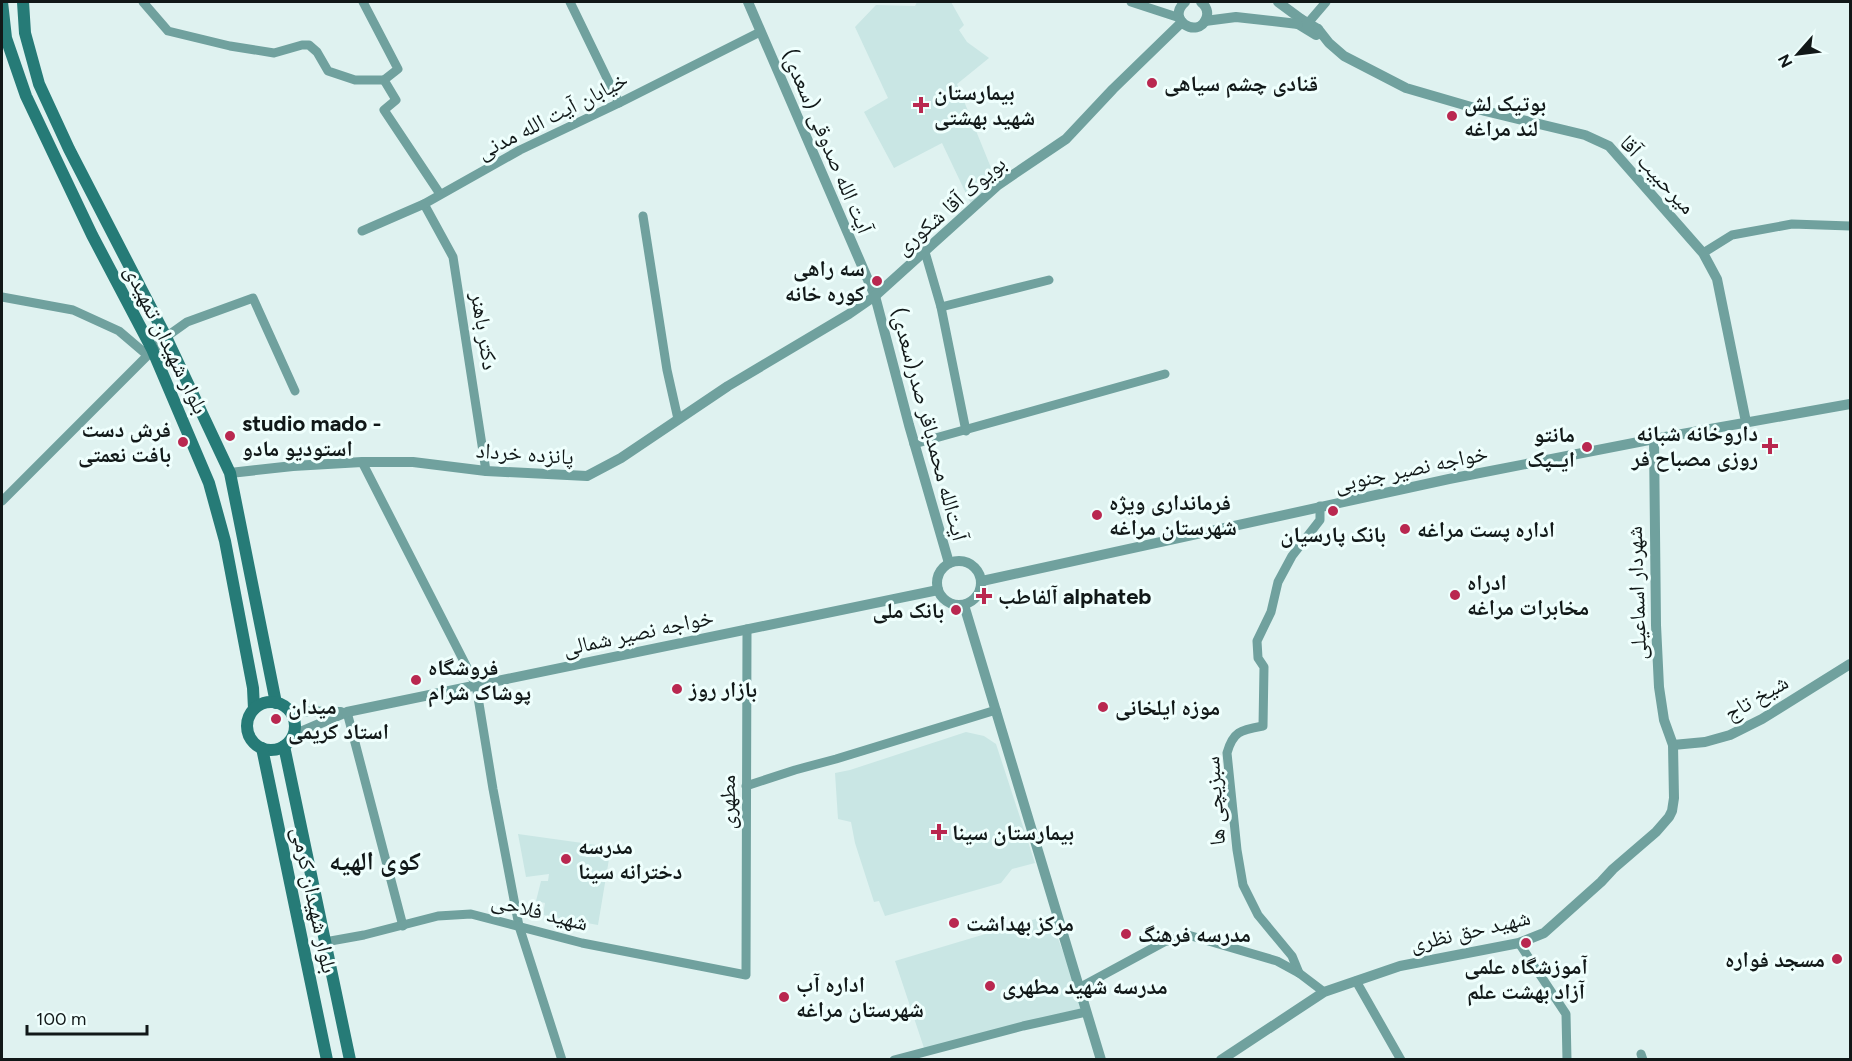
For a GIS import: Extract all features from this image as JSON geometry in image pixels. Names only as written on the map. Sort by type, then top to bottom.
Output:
[{"type":"main road","name":"بلوار شهیدان تمهیدی","points":[[2,2],[6,38],[26,96],[209,483],[227,553],[253,688],[254,709]]},
{"type":"main road","name":"بلوار شهیدان تمهیدی","points":[[23,2],[25,33],[39,84],[69,149],[166,337],[230,473],[276,703]]},
{"type":"main road","points":[[264,703],[276,703],[289,711],[294,724],[293,735],[284,746],[276,750],[262,748],[255,744],[247,731],[249,716],[254,709],[264,703]]},
{"type":"main road","name":"بلوار شهیدان کرمی","points":[[284,746],[350,1059]]},
{"type":"main road","name":"بلوار شهیدان کرمی","points":[[262,748],[327,1059]]},
{"type":"main road","points":[[274,808],[278,800],[287,797],[296,804]]},
{"type":"street","points":[[143,2],[168,31],[230,46],[274,53],[309,45],[317,52],[328,70],[355,80],[384,80],[398,69],[363,2]]},
{"type":"street","points":[[570,2],[619,103]]},
{"type":"street","name":"آیت الله صدوقی (سعدی)","points":[[748,2],[875,296]]},
{"type":"street","points":[[1131,2],[1181,20]]},
{"type":"street","points":[[1185,2],[1179,10],[1181,20],[1185,25],[1194,28],[1205,21],[1236,17],[1308,26],[1326,2]]},
{"type":"street","points":[[1201,2],[1207,12],[1205,21]]},
{"type":"street","name":"میرحبیب آقا","points":[[1278,2],[1344,56],[1406,88],[1485,111],[1585,135],[1609,146],[1703,253],[1717,279],[1746,422]]},
{"type":"street","name":"بویوک آقا شکوری","points":[[875,296],[998,185],[1066,140],[1181,20]]},
{"type":"street","name":"خیابان آیت الله مدنی","points":[[362,231],[424,204],[520,150],[760,32]]},
{"type":"street","points":[[384,80],[396,100],[384,110],[440,194]]},
{"type":"street","name":"دکتر باهنر","points":[[424,204],[453,257],[486,471]]},
{"type":"street","points":[[643,216],[678,419]]},
{"type":"street","points":[[1703,253],[1732,235],[1782,225],[1851,226]]},
{"type":"street","points":[[925,252],[941,307],[966,431]]},
{"type":"street","points":[[941,307],[1049,280]]},
{"type":"street","name":"پانزده خرداد","points":[[230,473],[293,466],[413,462],[486,471],[587,476],[621,458],[728,386],[875,296]]},
{"type":"street","name":"آیت‌الله محمدباقر صدر(سعدی)","points":[[875,296],[914,444],[949,563]]},
{"type":"street","points":[[2,297],[73,310],[119,331],[149,352]]},
{"type":"street","points":[[2,501],[149,352],[187,322],[253,298],[295,391]]},
{"type":"street","points":[[914,444],[1164,374]]},
{"type":"street","name":"خواجه نصیر جنوبی","points":[[982,580],[1449,479],[1851,404]]},
{"type":"street","name":"شهردار اسماعیلی","points":[[1654,439],[1659,687],[1664,720],[1673,745]]},
{"type":"street","points":[[362,462],[476,685],[519,926],[562,1059]]},
{"type":"street","name":"سبزیچی ها","points":[[1299,973],[1292,956],[1258,915],[1243,885],[1227,753],[1231,740],[1238,733],[1263,726],[1264,667],[1258,658],[1257,641],[1271,612],[1278,582],[1292,556],[1320,520],[1320,506]]},
{"type":"street","points":[[956,561],[971,564],[982,580],[982,587],[976,599],[964,606],[951,604],[940,596],[937,584],[940,572],[949,563],[956,561]]},
{"type":"street","name":"خواجه نصیر شمالی","points":[[347,712],[938,590]]},
{"type":"street","points":[[964,606],[1101,1059]]},
{"type":"street","name":"مطهری","points":[[746,975],[747,629]]},
{"type":"street","name":"شیخ تاج","points":[[1673,745],[1705,742],[1730,735],[1762,719],[1851,664]]},
{"type":"street","points":[[746,786],[996,710]]},
{"type":"street","points":[[289,711],[347,712]]},
{"type":"street","points":[[293,735],[347,712]]},
{"type":"street","points":[[347,712],[404,926]]},
{"type":"street","name":"شهید حق نظری","points":[[1221,1059],[1324,992],[1400,966],[1519,943],[1544,933],[1656,832],[1669,817],[1674,798],[1673,745]]},
{"type":"street","name":"شهید فلاحی","points":[[325,942],[404,926],[438,916],[471,914],[582,943],[746,975]]},
{"type":"street","points":[[1079,988],[1164,942],[1188,935],[1277,961],[1299,973],[1324,992]]},
{"type":"street","points":[[1519,943],[1566,1014],[1567,1059]]},
{"type":"street","points":[[1356,981],[1401,1059]]},
{"type":"street","points":[[894,1059],[1086,1012]]},
{"type":"shaded area","name":"بیمارستان شهید بهشتی","points":[[917,2],[951,2],[964,25],[959,30],[967,42],[989,58],[957,84],[998,185],[971,204],[942,143],[894,168],[864,112],[888,98],[855,27],[876,5],[915,6]]},
{"type":"shaded area","name":"بیمارستان سینا","points":[[966,732],[984,736],[996,744],[1035,863],[1012,869],[1001,883],[885,916],[879,901],[874,902],[855,843],[851,822],[838,819],[835,773]]},
{"type":"shaded area","points":[[518,834],[611,847],[598,925],[543,915],[545,903],[536,901],[541,881],[548,881],[549,874],[526,877]]},
{"type":"shaded area","name":"مدرسه شهید مطهری","points":[[1049,915],[1086,1012],[925,1051],[895,961]]},
{"type":"place","name":"قنادی چشم سیاهی","points":[[1152,83]]},
{"type":"place","name":"بیمارستان شهید بهشتی","points":[[921,105]]},
{"type":"place","name":"بوتیک لش لند مراغه","points":[[1452,116]]},
{"type":"place","name":"سه راهی کوره خانه","points":[[877,281]]},
{"type":"place","name":"studio mado - استودیو مادو","points":[[230,436]]},
{"type":"place","name":"فرش دست بافت نعمتی","points":[[183,442]]},
{"type":"place","name":"داروخانه شبانه روزی مصباح فر","points":[[1770,446]]},
{"type":"place","name":"مانتو ایــپک","points":[[1587,447]]},
{"type":"place","name":"بانک پارسیان","points":[[1333,511]]},
{"type":"place","name":"فرمانداری ویژه شهرستان مراغه","points":[[1097,515]]},
{"type":"place","name":"اداره پست مراغه","points":[[1405,529]]},
{"type":"place","name":"ادراه مخابرات مراغه","points":[[1455,595]]},
{"type":"place","name":"آلفاطب alphateb","points":[[984,596]]},
{"type":"place","name":"بانک ملی","points":[[956,610]]},
{"type":"place","name":"فروشگاه پوشاک شرام","points":[[416,680]]},
{"type":"place","name":"بازار روز","points":[[677,689]]},
{"type":"place","name":"موزه ایلخانی","points":[[1103,707]]},
{"type":"place","name":"میدان استاد کریمی","points":[[276,719]]},
{"type":"place","name":"بیمارستان سینا","points":[[939,832]]},
{"type":"place","name":"مدرسه دخترانه سینا","points":[[566,859]]},
{"type":"place","name":"مرکز بهداشت","points":[[954,923]]},
{"type":"place","name":"مدرسه فرهنگ","points":[[1126,934]]},
{"type":"place","name":"آموزشگاه علمی آزاد بهشت علم","points":[[1526,943]]},
{"type":"place","name":"مسجد فواره","points":[[1837,959]]},
{"type":"place","name":"مدرسه شهید مطهری","points":[[990,986]]},
{"type":"place","name":"اداره آب شهرستان مراغه","points":[[784,997]]},
{"type":"district","name":"کوی الهیه","points":[[375,861]]}]
